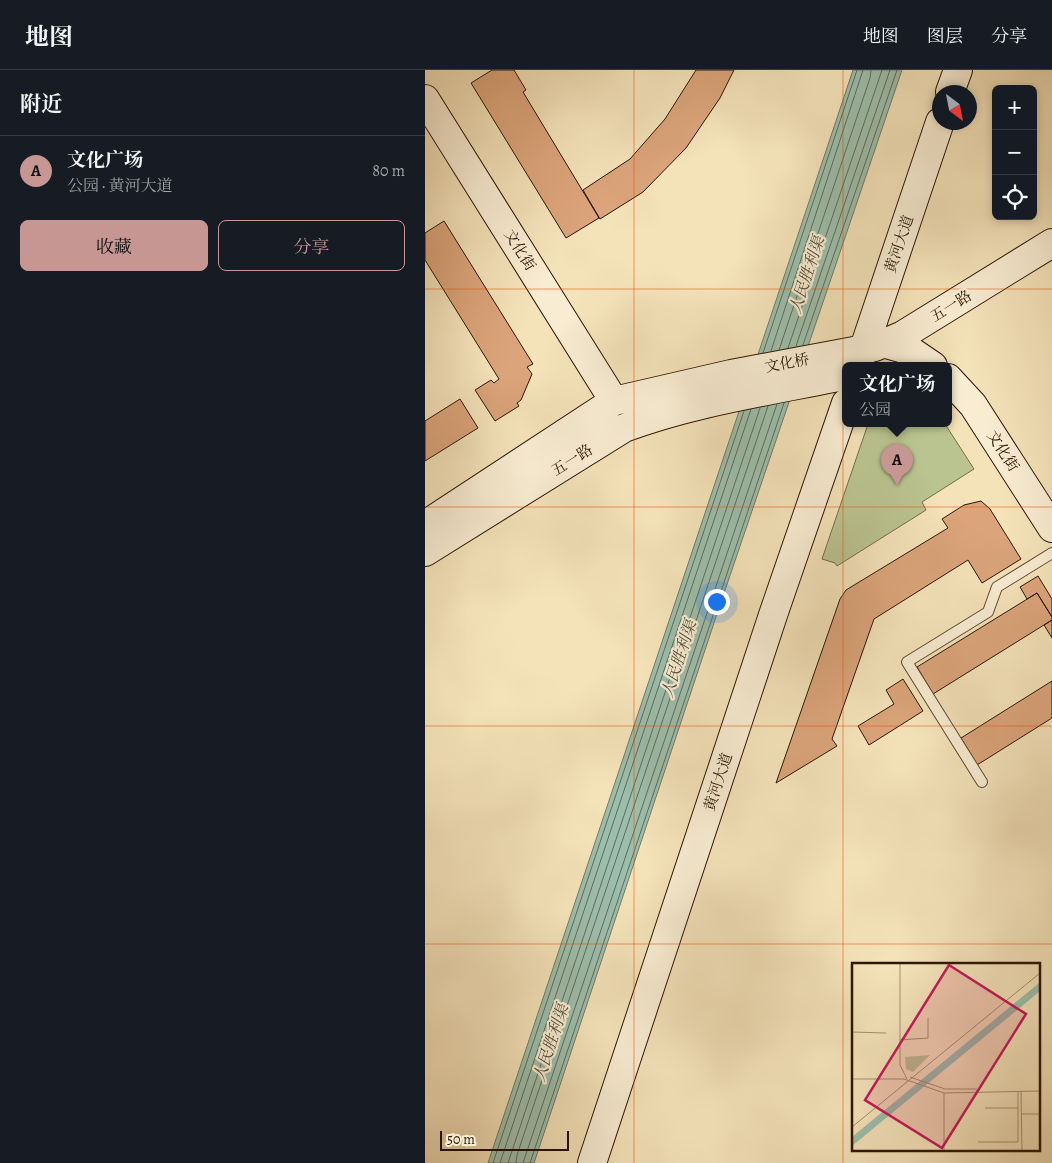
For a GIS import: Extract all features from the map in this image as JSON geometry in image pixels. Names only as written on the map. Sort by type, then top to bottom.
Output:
[{"type":"street","points":[[953,85],[958,70]]},
{"type":"street","name":"文化街","points":[[425,99],[614,401]]},
{"type":"street","name":"黄河大道","points":[[858,361],[937,130]]},
{"type":"street","name":"五一路","points":[[858,361],[1052,243]]},
{"type":"street","name":"五一路","points":[[911,351],[1052,263]]},
{"type":"street","points":[[858,361],[911,351],[927,362]]},
{"type":"street","name":"文化桥","points":[[732,386],[842,364]]},
{"type":"street","name":"文化街","points":[[952,382],[973,405],[1052,528]]},
{"type":"street","name":"五一路","points":[[425,525],[614,401],[732,386]]},
{"type":"street","name":"五一路","points":[[425,552],[624,428],[732,386]]},
{"type":"street","name":"黄河大道","points":[[592,1163],[774,612],[842,415]]},
{"type":"lane","points":[[982,782],[907,662],[988,612],[997,587],[1052,553]]},
{"type":"green space","points":[[867,427],[947,427],[974,469],[922,502],[926,510],[837,566],[835,563],[822,559]]},
{"type":"water","name":"人民胜利渠","points":[[853,70],[902,70],[721,602],[534,1163],[488,1163]]},
{"type":"building","points":[[492,70],[514,70],[526,90],[523,92],[599,218],[566,238],[471,83]]},
{"type":"building","points":[[696,70],[734,70],[720,98],[686,148],[643,192],[600,219],[583,190],[630,159],[665,119]]},
{"type":"building","points":[[444,221],[533,364],[527,367],[532,374],[521,400],[517,403],[519,406],[495,421],[475,390],[491,380],[494,383],[499,379],[425,260],[425,233]]},
{"type":"building","points":[[460,399],[478,428],[425,461],[425,421]]},
{"type":"building","points":[[981,501],[990,509],[1021,559],[982,583],[968,560],[874,619],[832,739],[837,746],[776,783],[840,599],[846,590],[948,528],[942,519],[964,505]]},
{"type":"building","points":[[1038,576],[1052,599],[1052,617],[1037,593],[1027,599],[1020,587]]},
{"type":"building","points":[[1037,593],[1052,620],[933,694],[917,667]]},
{"type":"building","points":[[1052,620],[1052,638],[1044,625]]},
{"type":"building","points":[[903,679],[923,711],[869,745],[858,726],[894,704],[886,690]]},
{"type":"building","points":[[1052,681],[1052,718],[977,765],[961,738]]},
{"type":"place","name":"文化广场","points":[[897,485]]}]
